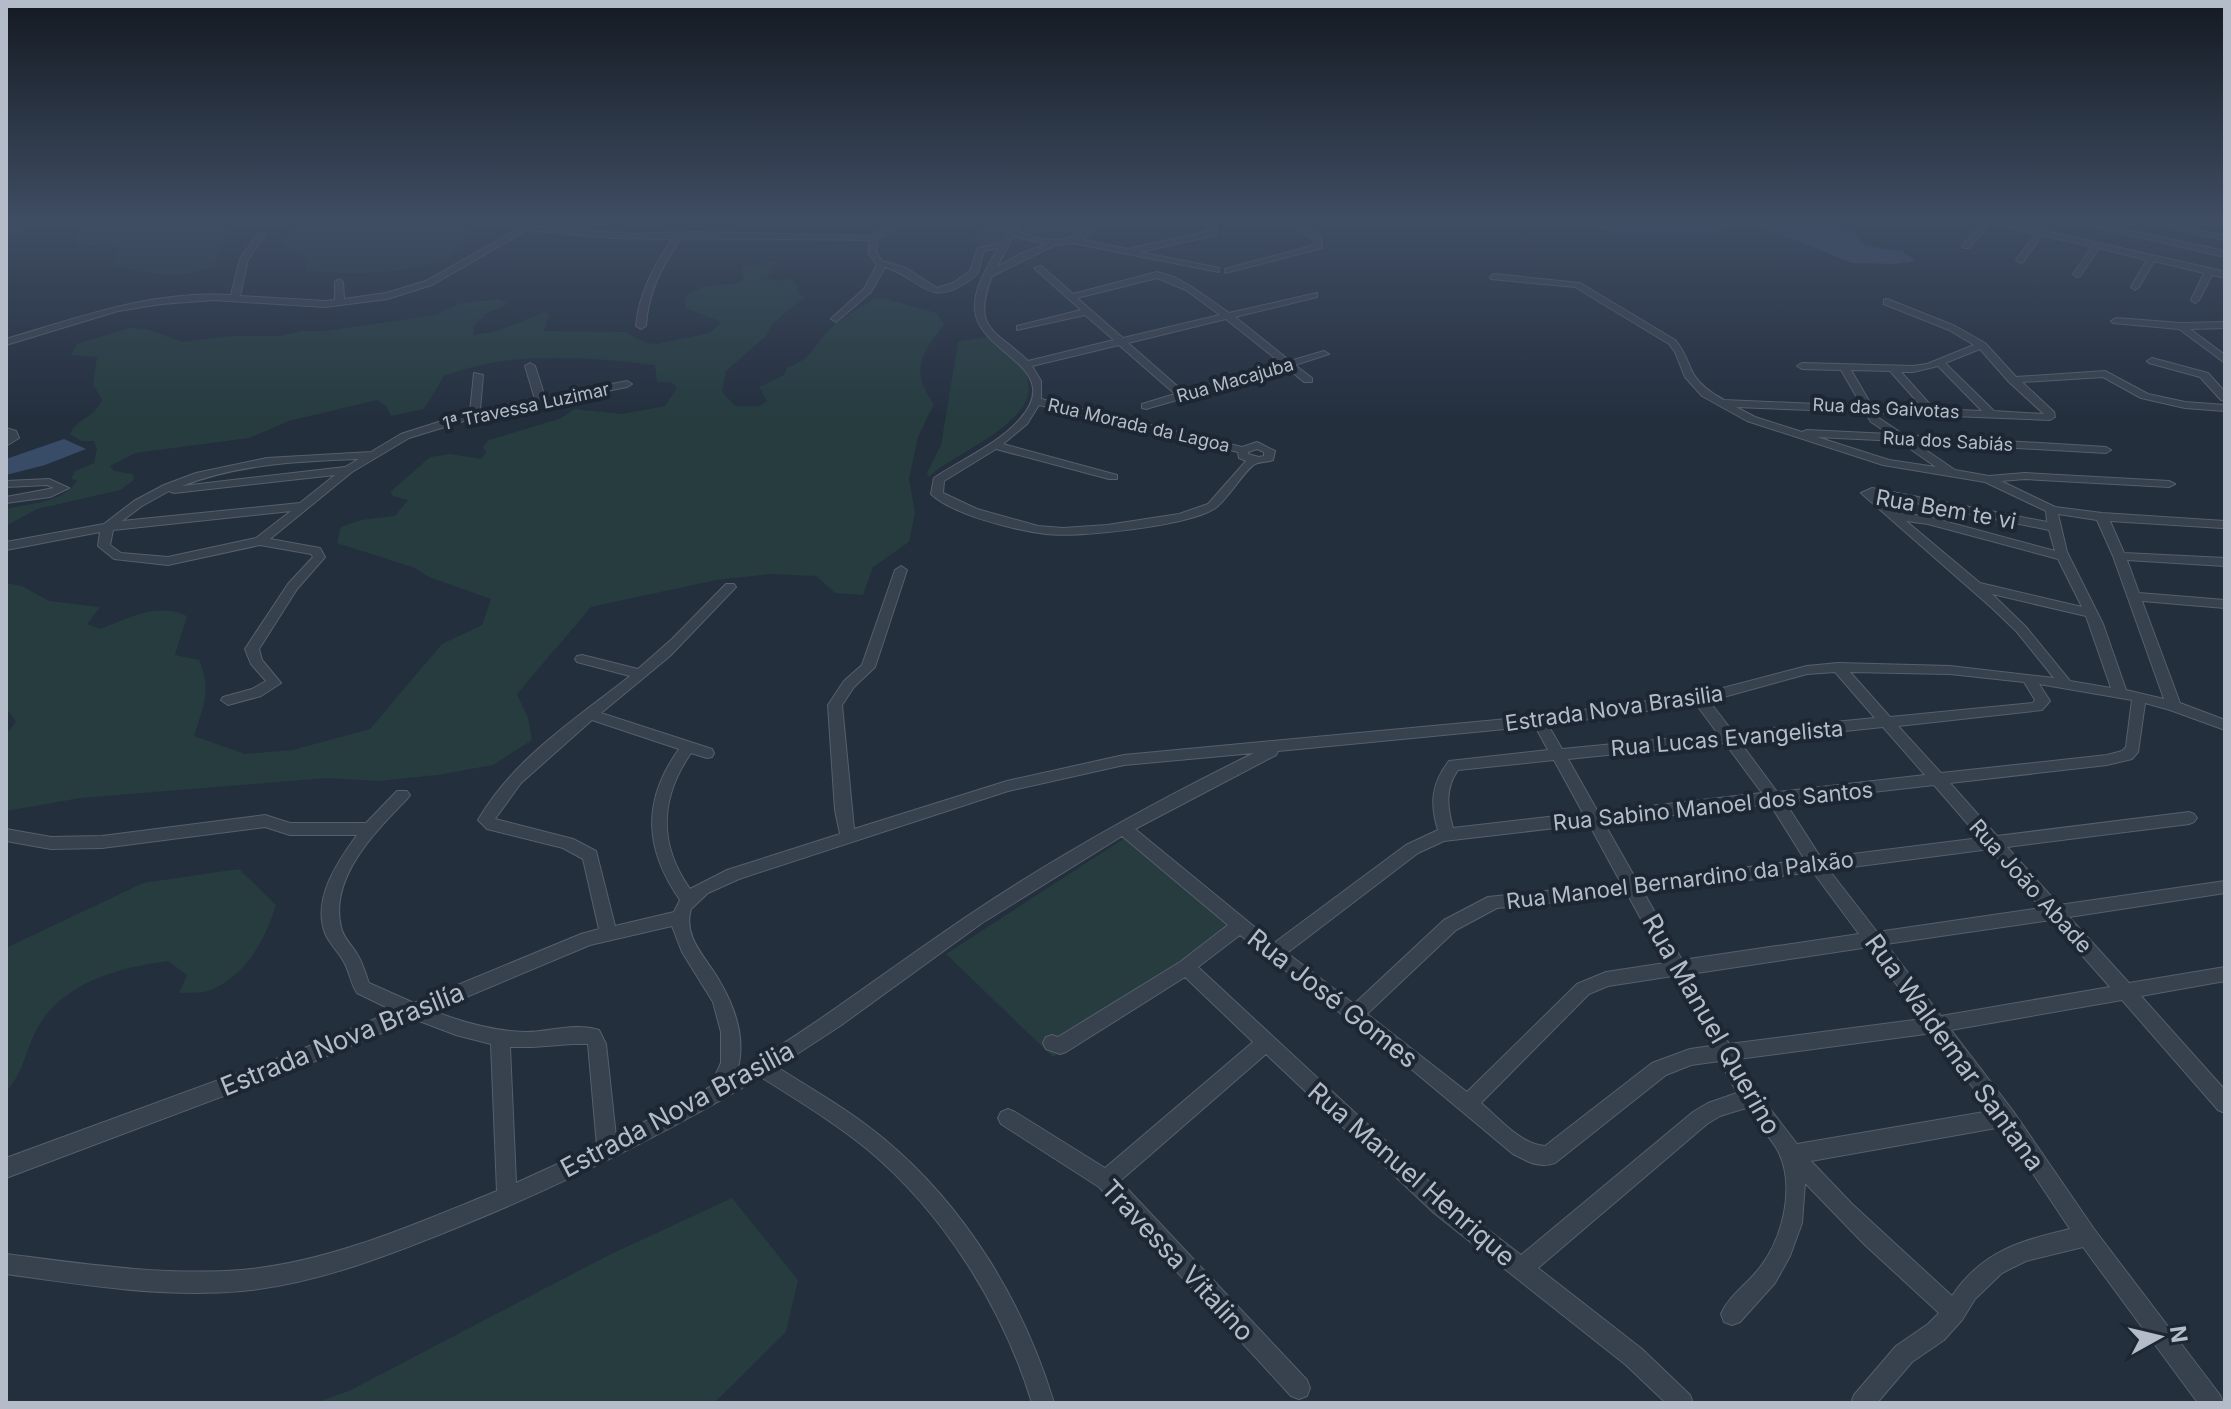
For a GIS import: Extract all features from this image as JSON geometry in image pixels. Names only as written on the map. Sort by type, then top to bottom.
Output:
[{"type":"street","points":[[235,297],[238,286]]},
{"type":"street","points":[[339,286],[340,303]]},
{"type":"street","points":[[6,342],[131,305],[181,298],[235,297],[297,303],[340,303],[421,286]]},
{"type":"street","points":[[641,326],[644,299],[651,286]]},
{"type":"street","points":[[836,319],[870,286]]},
{"type":"street","points":[[925,286],[941,291],[956,286]]},
{"type":"street","points":[[987,286],[980,302],[981,321],[987,331],[1028,364],[1314,295]]},
{"type":"street","points":[[1058,286],[1182,395]]},
{"type":"street","points":[[1071,297],[1115,286]]},
{"type":"street","points":[[1183,286],[1308,380]]},
{"type":"street","points":[[1572,286],[1596,294],[1672,342],[1680,351],[1690,377],[1718,402],[1751,419],[1791,433],[1872,459],[1954,476],[1988,479],[2013,475],[2169,484]]},
{"type":"street","points":[[2195,300],[2202,286]]},
{"type":"street","points":[[1887,302],[1932,319],[1982,345],[2013,380],[2105,374],[2145,396],[2185,405],[2225,408]]},
{"type":"street","points":[[1020,328],[1089,311]]},
{"type":"street","points":[[2116,321],[2181,326],[2225,325]]},
{"type":"street","points":[[2181,326],[2225,360]]},
{"type":"street","points":[[1802,366],[1920,368],[1982,345]]},
{"type":"street","name":"Rua Macajuba","points":[[1146,406],[1324,354]]},
{"type":"street","points":[[2152,361],[2204,375],[2225,398]]},
{"type":"street","points":[[1939,362],[1990,413]]},
{"type":"street","name":"Rua Morada da Lagoa","points":[[1028,364],[1036,377],[1036,401],[1018,427],[938,480],[937,494],[966,508],[1045,531],[1065,532],[1184,517],[1204,511],[1253,460],[1269,458],[1270,451],[1257,445],[1243,450],[1036,401]]},
{"type":"street","points":[[530,366],[541,401]]},
{"type":"street","points":[[1844,367],[1875,420],[1954,476]]},
{"type":"street","points":[[1893,369],[1930,410]]},
{"type":"street","points":[[475,414],[478,375]]},
{"type":"street","name":"Rua das Gaivotas","points":[[1718,402],[2050,417],[2013,380]]},
{"type":"street","name":"1ª Travessa Luzimar","points":[[260,541],[348,470],[370,455],[422,429],[475,414],[627,384]]},
{"type":"street","points":[[6,431],[12,433],[14,438],[6,443]]},
{"type":"street","name":"Rua dos Sabiás","points":[[1791,433],[2106,450]]},
{"type":"street","points":[[994,445],[1113,477]]},
{"type":"street","points":[[1243,450],[1243,456],[1253,460]]},
{"type":"street","points":[[228,700],[256,693],[274,683],[273,678],[257,666],[252,649],[292,587],[319,557],[316,551],[260,541],[178,559],[138,560],[104,546],[107,527],[154,492],[239,465],[370,455]]},
{"type":"street","points":[[154,492],[348,470]]},
{"type":"street","points":[[1988,479],[2025,493],[2052,510],[2102,517],[2222,524]]},
{"type":"street","points":[[6,484],[49,482],[63,488],[50,494],[6,500]]},
{"type":"street","name":"Rua Bem te vi","points":[[2053,527],[1867,492],[1979,587],[2033,640],[2065,683]]},
{"type":"street","points":[[6,546],[107,527],[304,506]]},
{"type":"street","points":[[2052,510],[2053,527],[2063,557],[2091,613],[2120,693]]},
{"type":"street","name":"Rua Bem te vi","points":[[1893,515],[1929,521],[2063,557]]},
{"type":"street","points":[[2102,517],[2174,706]]},
{"type":"street","points":[[2119,556],[2225,562]]},
{"type":"street","points":[[848,837],[835,705],[849,684],[868,667],[901,570]]},
{"type":"street","points":[[608,932],[590,855],[567,843],[492,825],[486,820],[495,805],[538,760],[672,648],[730,587]]},
{"type":"street","name":"Rua Bem te vi","points":[[1979,587],[2091,613]]},
{"type":"street","points":[[2135,597],[2225,604]]},
{"type":"street","points":[[582,659],[641,674]]},
{"type":"street","name":"Estrada Nova Brasilia","points":[[685,908],[733,874],[1040,777],[1124,760],[1539,721],[1700,699],[1807,670],[1838,667],[1950,670],[2028,678],[2139,697],[2225,725]]},
{"type":"street","name":"Rua João Abade","points":[[1838,667],[2055,914],[2125,991],[2216,1083],[2225,1104]]},
{"type":"street","name":"Rua Lucas Evangelista","points":[[1447,834],[1438,804],[1446,778],[1454,765],[2037,707],[2043,701],[2028,678]]},
{"type":"street","name":"Rua Sabino Manoel dos Santos","points":[[1274,953],[1412,849],[1447,834],[1937,781],[2127,755],[2136,737],[2139,697]]},
{"type":"street","name":"Rua Waldemar Santana","points":[[1700,699],[1774,798],[1817,865],[2006,1117],[2087,1236],[2212,1403]]},
{"type":"street","points":[[591,715],[707,753]]},
{"type":"street","name":"Rua Manuel Querino","points":[[1539,721],[1750,1098],[1789,1155],[1835,1205],[1954,1312]]},
{"type":"street","name":"Estrada Nova Brasilia","points":[[6,1264],[138,1280],[206,1282],[246,1279],[295,1272],[351,1258],[507,1198],[761,1067],[858,1004],[938,945],[1123,828],[1200,785],[1282,746]]},
{"type":"street","points":[[687,748],[664,786],[659,814],[666,864],[685,908],[686,943],[714,986],[726,1014],[730,1062],[725,1082],[718,1091]]},
{"type":"street","points":[[1184,755],[1205,760],[1212,768],[1209,778],[1200,785]]},
{"type":"street","points":[[402,795],[367,829],[336,888],[332,928],[340,946],[356,966],[360,986],[413,1012],[500,1038],[584,1035],[595,1038],[607,1149]]},
{"type":"street","name":"Rua Manoel Bernardino da Palxão","points":[[1355,1014],[1450,925],[1477,908],[1494,902],[1634,888],[2189,818]]},
{"type":"street","points":[[6,835],[51,843],[102,842],[265,821],[290,829],[367,829]]},
{"type":"street","name":"Rua José Gomes","points":[[1123,828],[1274,953],[1520,1147],[1535,1155],[1548,1156],[1659,1069],[1690,1057],[1726,1054]]},
{"type":"street","points":[[1468,1103],[1583,989],[1620,975],[1679,969],[2225,887]]},
{"type":"street","name":"Estrada Nova Brasilía","points":[[6,1168],[301,1058],[608,932],[685,908]]},
{"type":"street","points":[[1052,1043],[1065,1045],[1186,967],[1240,925]]},
{"type":"street","name":"Rua Manuel Henrique","points":[[1186,967],[1441,1206],[1634,1357],[1682,1403]]},
{"type":"street","points":[[1726,1054],[1935,1025],[2225,974]]},
{"type":"street","points":[[500,1038],[507,1198]]},
{"type":"street","points":[[1106,1180],[1265,1043]]},
{"type":"street","points":[[761,1067],[879,1146],[912,1180],[975,1256],[997,1292],[1043,1403]]},
{"type":"street","points":[[1521,1269],[1700,1118],[1715,1109],[1750,1098]]},
{"type":"street","points":[[1732,1314],[1776,1264],[1797,1202],[1797,1176],[1789,1155],[2006,1117]]},
{"type":"street","name":"Travessa Vitalino","points":[[1008,1118],[1106,1180],[1299,1388]]},
{"type":"street","points":[[1862,1403],[1904,1354],[1936,1332],[1970,1287],[1999,1260],[2015,1253],[2087,1236]]},
{"type":"green space","points":[[797,286],[798,293],[805,297],[773,323],[765,337],[726,371],[722,392],[735,406],[759,406],[767,401],[759,387],[784,375],[787,368],[807,356],[834,325],[873,299],[886,299],[937,313],[944,325],[929,345],[921,363],[922,382],[934,404],[918,437],[909,479],[915,513],[909,542],[873,567],[863,595],[835,593],[816,576],[771,574],[716,580],[591,607],[517,694],[528,718],[532,740],[493,765],[378,781],[327,778],[80,798],[6,811],[6,734],[16,722],[6,708],[6,583],[22,586],[49,601],[100,607],[87,624],[100,629],[154,611],[187,616],[175,655],[199,660],[206,690],[194,736],[245,754],[293,750],[370,729],[442,644],[482,625],[491,599],[429,577],[415,568],[337,543],[341,527],[361,520],[395,516],[408,500],[393,496],[390,492],[430,457],[450,454],[481,459],[486,453],[483,446],[489,440],[559,419],[575,409],[622,414],[665,406],[677,388],[671,382],[657,382],[655,365],[576,358],[495,362],[444,376],[424,409],[391,416],[386,406],[377,400],[289,421],[249,438],[135,453],[110,466],[114,471],[133,474],[134,480],[120,490],[37,509],[6,526],[6,509],[55,498],[77,480],[71,479],[75,471],[94,463],[97,449],[94,441],[81,441],[70,434],[102,400],[93,384],[97,357],[71,355],[77,344],[129,328],[147,329],[182,342],[231,336],[280,336],[435,315],[461,303],[500,299],[508,304],[485,314],[473,327],[474,335],[497,331],[545,312],[549,316],[544,331],[625,332],[646,343],[657,344],[710,333],[721,322],[685,308],[685,297],[702,287]]},
{"type":"green space","points":[[987,337],[1020,365],[1028,384],[1026,401],[999,430],[929,477],[927,473],[941,445],[958,342]]},
{"type":"green space","points":[[1137,830],[1247,927],[1053,1057],[946,954]]},
{"type":"green space","points":[[239,869],[276,905],[253,955],[235,975],[207,991],[179,993],[187,975],[168,961],[128,968],[90,982],[56,1004],[43,1019],[19,1072],[6,1092],[6,948],[143,883]]},
{"type":"green space","points":[[732,1198],[798,1280],[786,1332],[714,1403],[315,1403],[349,1391],[609,1255]]},
{"type":"water","points":[[64,439],[86,449],[45,465],[6,475],[6,459]]}]
